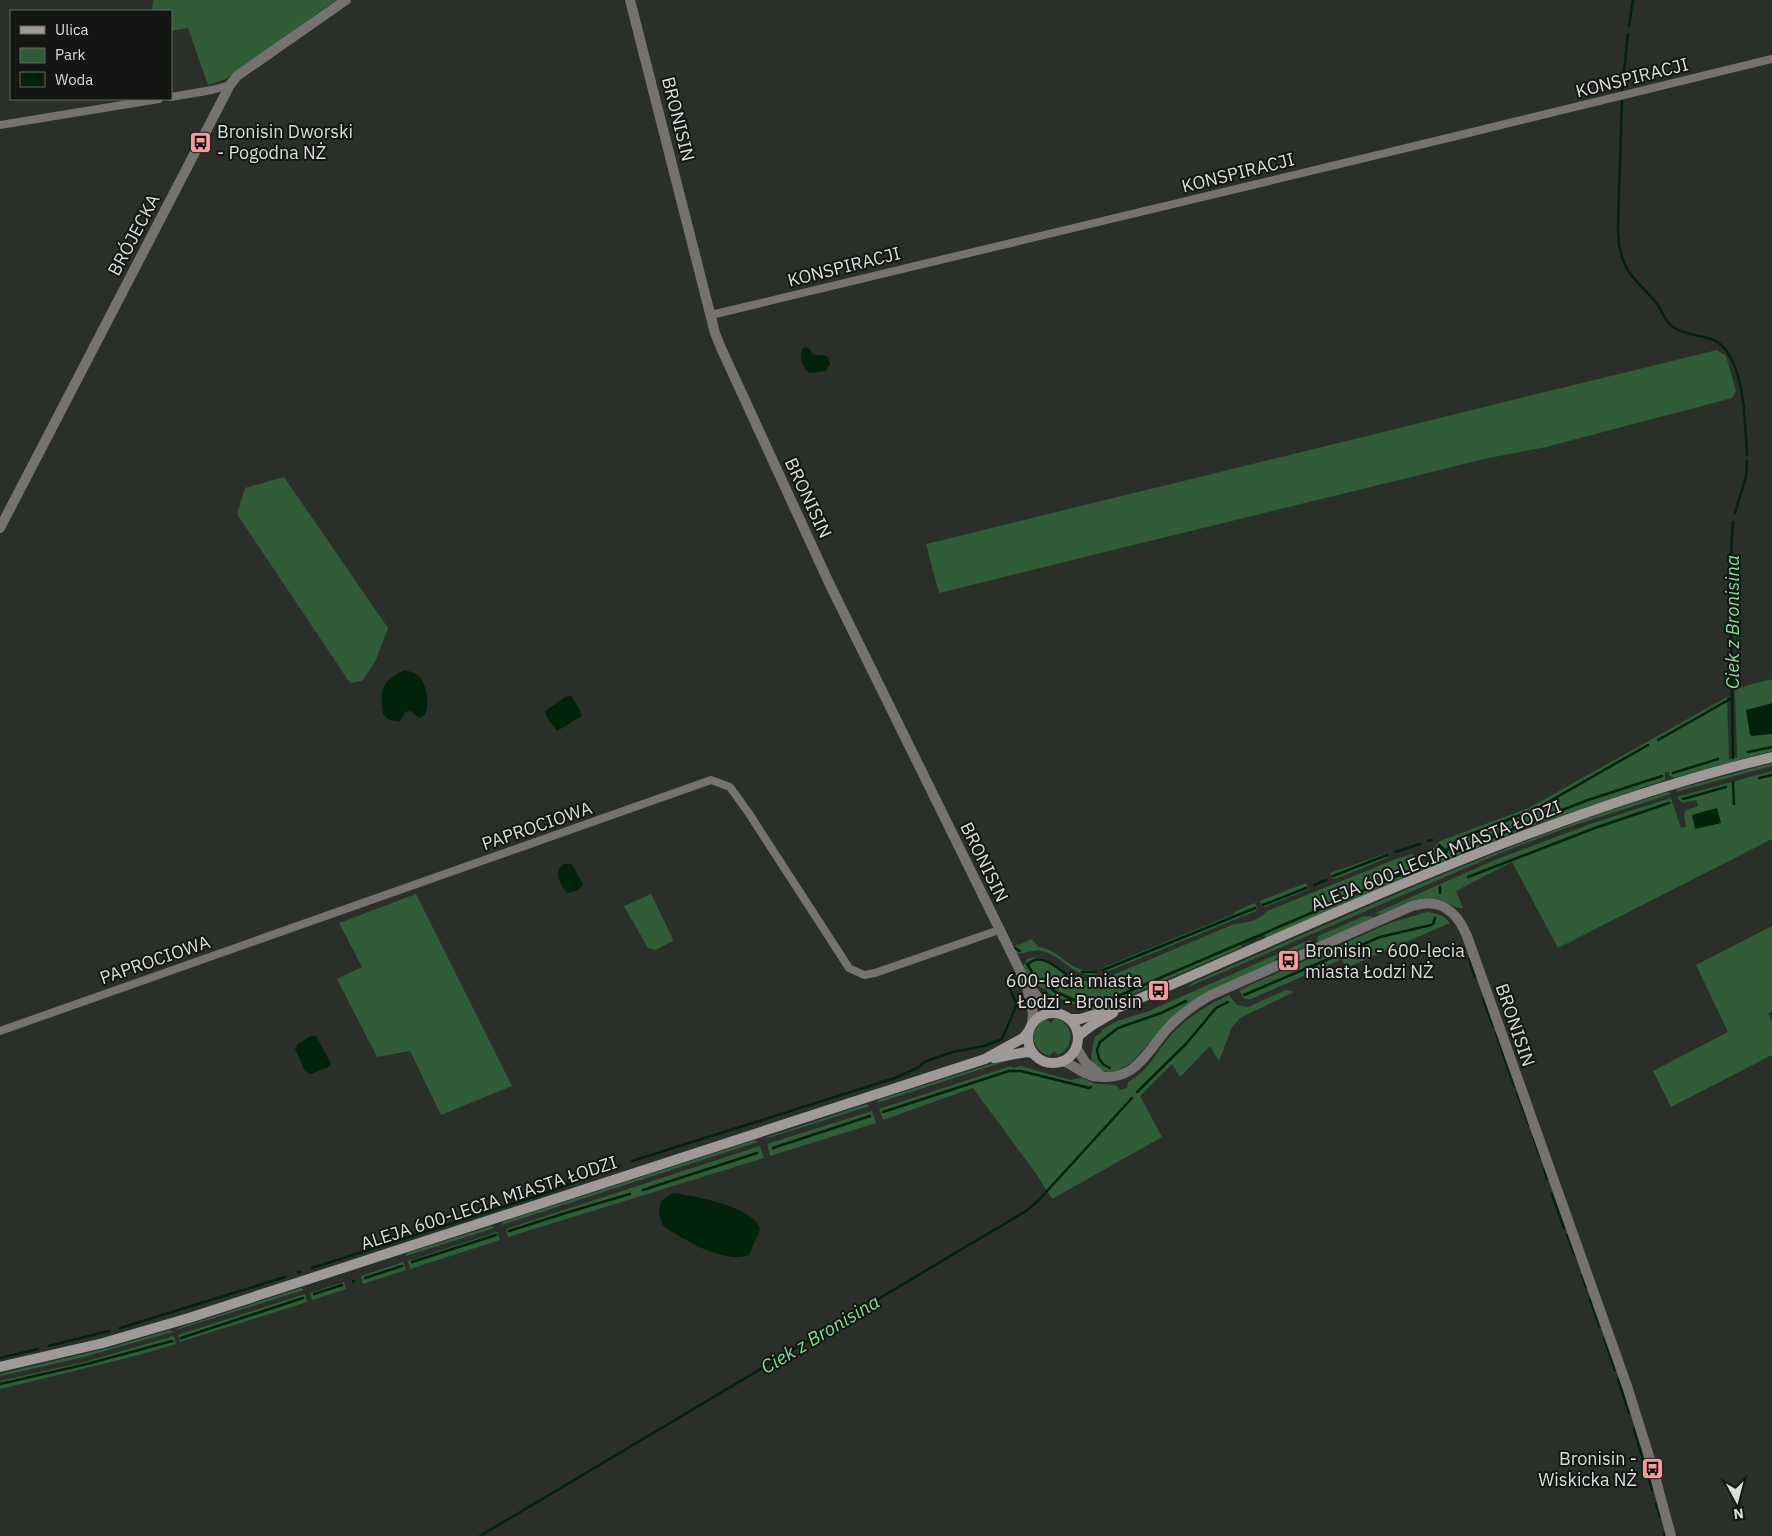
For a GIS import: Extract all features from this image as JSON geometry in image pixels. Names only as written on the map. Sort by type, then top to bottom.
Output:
[{"type":"main road","name":"ALEJA 600-LECIA MIASTA ŁODZI","points":[[1070,1019],[1120,1007],[1441,868],[1524,835],[1627,798],[1772,757]]},
{"type":"main road","name":"ALEJA 600-LECIA MIASTA ŁODZI","points":[[1078,1036],[1120,1007]]},
{"type":"main road","points":[[1052,1012],[1060,1013],[1070,1019],[1077,1029],[1078,1036],[1076,1047],[1072,1054],[1062,1061],[1049,1062],[1037,1057],[1029,1046],[1030,1027],[1040,1016],[1052,1012]]},
{"type":"main road","name":"ALEJA 600-LECIA MIASTA ŁODZI","points":[[986,1059],[1023,1038],[1030,1027]]},
{"type":"main road","name":"ALEJA 600-LECIA MIASTA ŁODZI","points":[[0,1367],[103,1343],[189,1318],[986,1059],[1026,1052],[1033,1053]]},
{"type":"street","name":"BRÓJECKA","points":[[0,528],[230,85],[237,76],[346,0]]},
{"type":"street","name":"BRONISIN","points":[[630,0],[721,348],[826,576],[1026,984],[1033,1013],[1030,1027]]},
{"type":"street","name":"KONSPIRACJI","points":[[711,315],[1772,59]]},
{"type":"street","points":[[172,97],[230,85]]},
{"type":"street","points":[[0,125],[153,100]]},
{"type":"street","name":"PAPROCIOWA","points":[[0,1031],[711,780],[730,787],[759,828],[849,968],[864,975],[875,973],[999,930]]},
{"type":"street","name":"BRONISIN","points":[[1062,1061],[1088,1074],[1100,1076],[1115,1077],[1131,1071],[1180,1016],[1199,1002],[1218,992],[1412,906],[1431,903],[1451,911],[1462,925],[1471,946],[1615,1352],[1646,1447],[1671,1536]]},
{"type":"street","name":"BRONISIN","points":[[1026,984],[1045,1007],[1052,1012]]},
{"type":"street","points":[[1076,1047],[1085,1062],[1100,1076]]},
{"type":"green space","points":[[153,0],[336,0],[226,79],[208,85],[188,28],[172,31],[172,10],[152,10]]},
{"type":"green space","points":[[1717,350],[1726,356],[1736,391],[1732,398],[1546,447],[1484,459],[939,593],[926,544]]},
{"type":"green space","points":[[284,477],[388,628],[375,662],[362,681],[350,683],[237,514],[245,488]]},
{"type":"green space","points":[[1772,679],[1772,751],[1674,778],[1670,776],[1669,772],[1665,772],[1665,780],[1526,828],[1451,858],[1266,938],[1264,934],[1241,944],[1242,947],[1098,1009],[1088,1010],[1049,994],[1045,988],[1043,989],[1034,983],[1023,967],[1027,959],[1041,958],[1077,979],[1086,981],[1101,980],[1234,924],[1256,919],[1267,911],[1396,859],[1412,854],[1418,858],[1420,864],[1435,859],[1433,849],[1440,841],[1529,808],[1727,697],[1729,759],[1737,757],[1735,689]]},
{"type":"green space","points":[[1772,763],[1772,766],[1676,792],[1677,789]]},
{"type":"green space","points":[[1772,771],[1772,839],[1558,948],[1512,862],[1456,891],[1463,908],[1454,907],[1441,900],[1425,898],[1410,901],[1381,914],[1375,913],[1497,859],[1596,822],[1671,798],[1681,828],[1686,827],[1684,814],[1686,810],[1698,806],[1696,800],[1682,803],[1677,797]]},
{"type":"green space","points":[[1668,792],[1671,794],[1566,828],[1508,850],[1186,988],[1194,982],[1370,905],[1488,856],[1607,811]]},
{"type":"green space","points":[[1387,853],[1387,858],[1338,878],[1333,879],[1330,873]]},
{"type":"green space","points":[[1306,883],[1307,890],[1262,907],[1260,901]]},
{"type":"green space","points":[[416,894],[512,1086],[441,1115],[410,1051],[377,1057],[337,979],[362,967],[339,923]]},
{"type":"green space","points":[[651,894],[673,941],[655,950],[648,948],[624,906]]},
{"type":"green space","points":[[1255,903],[1256,911],[1109,971],[1103,971],[1102,968],[1234,914],[1236,911]]},
{"type":"green space","points":[[1427,912],[1440,915],[1450,923],[1346,968],[1342,959],[1251,999],[1244,999],[1239,990],[1390,923]]},
{"type":"green space","points":[[1371,916],[1374,918],[1319,943],[1317,940],[1318,936],[1362,917]]},
{"type":"green space","points":[[1772,926],[1772,1011],[1768,1014],[1772,1022],[1772,1055],[1671,1107],[1653,1071],[1728,1032],[1696,965]]},
{"type":"green space","points":[[1032,939],[1038,947],[1045,948],[1074,967],[1096,971],[1097,974],[1089,975],[1075,970],[1048,953],[1031,951],[1015,953],[1011,948]]},
{"type":"green space","points":[[1309,940],[1313,943],[1275,959],[1276,962],[1161,1030],[1131,1063],[1118,1070],[1108,1072],[1098,1070],[1092,1063],[1091,1055],[1095,1037],[1102,1032],[1101,1030],[1117,1021],[1149,1011]]},
{"type":"green space","points":[[1286,990],[1294,992],[1240,1018],[1232,1027],[1219,1061],[1210,1046],[1180,1077],[1172,1064],[1140,1096],[1162,1137],[1052,1199],[1037,1175],[973,1088],[883,1120],[879,1109],[1011,1066],[1012,1068],[1021,1066],[1070,1080],[1082,1078],[1096,1084],[1116,1085],[1120,1090],[1127,1088],[1128,1082],[1147,1067],[1172,1034],[1206,1007],[1229,995],[1237,1005],[1248,1007]]},
{"type":"green space","points":[[1055,1018],[1066,1025],[1069,1030],[1070,1041],[1064,1051],[1058,1055],[1054,1051],[1050,1056],[1038,1049],[1035,1044],[1034,1033],[1040,1023],[1046,1019],[1051,1023]]},
{"type":"green space","points":[[1010,1060],[877,1103],[878,1100],[1000,1061]]},
{"type":"green space","points":[[867,1104],[870,1106],[765,1139],[767,1137]]},
{"type":"green space","points":[[872,1111],[876,1123],[770,1156],[767,1144]]},
{"type":"green space","points":[[755,1140],[758,1142],[502,1225],[503,1222]]},
{"type":"green space","points":[[760,1146],[764,1158],[508,1237],[506,1229]]},
{"type":"green space","points":[[492,1226],[495,1228],[406,1256],[407,1253]]},
{"type":"green space","points":[[497,1232],[500,1240],[410,1269],[408,1261]]},
{"type":"green space","points":[[403,1262],[406,1270],[363,1284],[361,1276]]},
{"type":"green space","points":[[344,1282],[346,1289],[312,1300],[310,1293]]},
{"type":"green space","points":[[301,1288],[304,1290],[176,1330],[178,1328]]},
{"type":"green space","points":[[305,1294],[307,1302],[180,1342],[178,1335]]},
{"type":"green space","points":[[170,1330],[173,1332],[80,1358],[0,1376],[0,1374],[112,1347]]},
{"type":"green space","points":[[174,1336],[176,1344],[0,1389],[0,1381],[84,1362]]},
{"type":"water","points":[[806,347],[815,355],[828,357],[830,364],[826,371],[809,373],[807,371],[803,365],[801,355],[802,349]]},
{"type":"water","points":[[404,670],[420,677],[427,693],[427,705],[425,715],[419,718],[410,711],[405,712],[399,722],[389,720],[383,714],[382,692],[386,683],[391,678]]},
{"type":"water","points":[[571,696],[582,716],[557,731],[546,716],[545,711],[565,697]]},
{"type":"water","points":[[1772,703],[1772,734],[1750,735],[1746,710]]},
{"type":"water","points":[[1717,808],[1721,823],[1695,829],[1692,815]]},
{"type":"water","points":[[563,864],[572,864],[583,885],[578,890],[567,893],[562,886],[558,871]]},
{"type":"water","points":[[311,1036],[316,1036],[330,1062],[330,1066],[311,1074],[305,1071],[295,1049],[298,1044]]},
{"type":"water","points":[[673,1193],[726,1205],[746,1214],[754,1220],[760,1229],[749,1255],[739,1257],[728,1256],[704,1249],[663,1226],[659,1213],[661,1201]]},
{"type":"waterway","name":"Ciek z Bronisina","points":[[1629,26],[1633,0]]},
{"type":"waterway","name":"Ciek z Bronisina","points":[[1622,90],[1628,34]]},
{"type":"waterway","name":"Ciek z Bronisina","points":[[1622,101],[1618,227],[1619,244],[1623,260],[1629,273],[1654,299],[1670,325],[1688,334],[1711,339],[1725,349],[1731,358],[1736,368],[1742,392],[1747,455]]},
{"type":"waterway","name":"Ciek z Bronisina","points":[[1735,513],[1746,476],[1747,461]]},
{"type":"waterway","name":"Ciek z Bronisina","points":[[1658,740],[1732,698],[1730,569],[1733,522]]},
{"type":"waterway","points":[[1732,698],[1733,758]]},
{"type":"waterway","name":"Ciek z Bronisina","points":[[1445,856],[1447,850],[1458,839],[1536,809],[1648,745]]},
{"type":"waterway","points":[[1748,752],[1772,747]]},
{"type":"waterway","points":[[1673,773],[1718,759]]},
{"type":"waterway","points":[[1759,778],[1772,775]]},
{"type":"waterway","points":[[1459,850],[1588,800],[1662,776]]},
{"type":"waterway","points":[[1733,782],[1734,804]]},
{"type":"waterway","points":[[1683,799],[1726,787]]},
{"type":"waterway","points":[[1468,877],[1595,828],[1669,803]]},
{"type":"waterway","points":[[1428,841],[1432,840]]},
{"type":"waterway","points":[[1395,852],[1420,844]]},
{"type":"waterway","points":[[1439,845],[1446,851]]},
{"type":"waterway","points":[[1333,876],[1387,855]]},
{"type":"waterway","points":[[1027,964],[1038,981],[1046,983],[1054,991],[1085,1005],[1097,1005],[1416,868]]},
{"type":"waterway","points":[[1314,885],[1326,880]]},
{"type":"waterway","name":"Ciek z Bronisina","points":[[1440,887],[1440,893]]},
{"type":"waterway","points":[[1263,905],[1306,888]]},
{"type":"waterway","points":[[1103,970],[1255,908]]},
{"type":"waterway","name":"Ciek z Bronisina","points":[[1244,995],[1380,937],[1431,925],[1435,918]]},
{"type":"waterway","points":[[1013,947],[1020,951]]},
{"type":"waterway","points":[[1469,959],[1475,977]]},
{"type":"waterway","points":[[1028,964],[1033,961],[1043,960],[1067,975]]},
{"type":"waterway","points":[[1082,972],[1096,972]]},
{"type":"waterway","points":[[632,1161],[895,1078],[919,1067],[924,1062],[953,1052],[984,1046],[1002,1039],[1016,1004],[1008,983]]},
{"type":"waterway","points":[[1483,998],[1493,1026]]},
{"type":"waterway","points":[[1110,1068],[1099,1059],[1097,1050],[1100,1042],[1118,1028],[1161,1013],[1186,1001]]},
{"type":"waterway","name":"Ciek z Bronisina","points":[[1137,1092],[1186,1044],[1216,1008],[1228,1002]]},
{"type":"waterway","points":[[1496,1033],[1511,1077]]},
{"type":"waterway","points":[[883,1112],[1009,1071],[1021,1071],[1091,1087]]},
{"type":"waterway","points":[[1512,1080],[1515,1087]]},
{"type":"waterway","points":[[1517,1093],[1529,1125]]},
{"type":"waterway","name":"Ciek z Bronisina","points":[[480,1536],[1026,1211],[1037,1202],[1132,1098]]},
{"type":"waterway","points":[[773,1148],[870,1116]]},
{"type":"waterway","points":[[1533,1137],[1540,1156]]},
{"type":"waterway","points":[[643,1190],[757,1153]]},
{"type":"waterway","points":[[312,1268],[546,1193],[620,1165]]},
{"type":"waterway","points":[[1544,1169],[1547,1179]]},
{"type":"waterway","points":[[509,1231],[630,1194]]},
{"type":"waterway","points":[[1552,1194],[1564,1228]]},
{"type":"waterway","points":[[412,1262],[496,1235]]},
{"type":"waterway","points":[[1567,1235],[1575,1256]]},
{"type":"waterway","points":[[365,1278],[402,1266]]},
{"type":"waterway","points":[[1582,1275],[1586,1287]]},
{"type":"waterway","points":[[120,1328],[285,1277]]},
{"type":"waterway","points":[[314,1294],[342,1285]]},
{"type":"waterway","points":[[181,1338],[303,1298]]},
{"type":"waterway","points":[[1590,1299],[1600,1327]]},
{"type":"waterway","points":[[49,1346],[109,1331]]},
{"type":"waterway","points":[[1604,1338],[1615,1370]]},
{"type":"waterway","points":[[0,1384],[87,1364],[172,1341]]},
{"type":"waterway","points":[[0,1358],[38,1349]]},
{"type":"waterway","points":[[1618,1379],[1629,1413]]},
{"type":"waterway","points":[[1634,1429],[1645,1467]]},
{"type":"waterway","points":[[1648,1475],[1652,1490]]},
{"type":"waterway","points":[[1656,1504],[1660,1517]]},
{"type":"place","name":"Bronisin Dworski - Pogodna NŻ","points":[[201,142]]},
{"type":"place","name":"Bronisin - 600-lecia miasta Łodzi NŻ","points":[[1289,961]]},
{"type":"place","name":"600-lecia miasta Łodzi - Bronisin","points":[[1158,991]]},
{"type":"place","name":"Bronisin - Wiskicka NŻ","points":[[1653,1469]]}]
